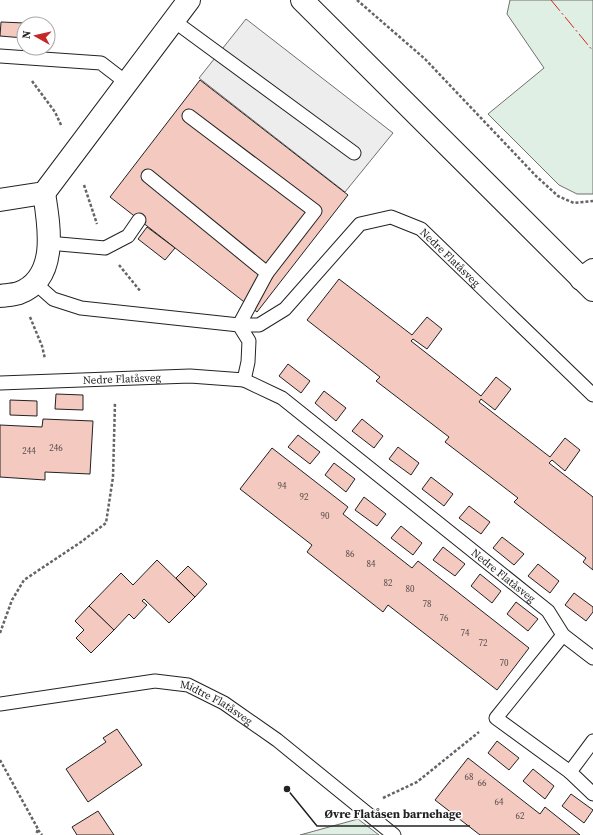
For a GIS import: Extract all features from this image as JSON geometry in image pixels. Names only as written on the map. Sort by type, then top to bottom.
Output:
[{"type":"street","points":[[0,200],[44,193],[189,0]]},
{"type":"street","points":[[302,0],[589,280]]},
{"type":"street","points":[[18,291],[47,260],[49,227],[44,193]]},
{"type":"lane","points":[[174,21],[354,153]]},
{"type":"lane","points":[[0,56],[101,63],[127,83]]},
{"type":"lane","points":[[189,116],[316,211],[268,273],[238,325],[249,341],[248,362],[244,380]]},
{"type":"lane","points":[[148,176],[268,273]]},
{"type":"lane","name":"Nedre Flatåsveg","points":[[18,291],[53,299],[81,308],[238,325],[259,325],[285,309],[360,224],[391,217],[421,229],[593,394]]},
{"type":"lane","points":[[48,243],[104,248],[128,236],[139,220]]},
{"type":"lane","name":"Nedre Flatåsveg","points":[[0,383],[190,376],[244,380],[282,398],[548,611],[563,635],[593,658]]},
{"type":"lane","points":[[563,635],[496,718],[570,772],[593,794]]},
{"type":"lane","name":"Midtre Flatåsveg","points":[[0,704],[155,681],[188,685],[224,703],[277,740],[394,835]]},
{"type":"lane","points":[[570,772],[593,741]]},
{"type":"path","points":[[357,0],[425,59],[536,176],[558,196],[574,203],[593,201]]},
{"type":"path","points":[[15,57],[55,112],[73,154],[104,248],[162,317]]},
{"type":"path","points":[[18,291],[42,346],[50,382]]},
{"type":"path","points":[[0,633],[12,600],[24,580],[81,542],[106,523],[109,511],[116,447],[116,405],[113,379]]},
{"type":"path","points":[[361,808],[417,782],[496,718]]},
{"type":"path","points":[[0,760],[42,835]]},
{"type":"path","points":[[36,835],[38,829]]},
{"type":"green space","points":[[510,0],[593,0],[593,194],[577,194],[559,185],[488,114],[544,68],[507,14]]},
{"type":"green space","points":[[358,819],[379,835],[300,835]]},
{"type":"shaded area","points":[[246,19],[393,133],[345,192],[199,78]]},
{"type":"building","points":[[1,22],[16,23],[16,37],[0,36]]},
{"type":"building","points":[[200,80],[348,195],[257,312],[110,197]]},
{"type":"building","points":[[147,227],[175,248],[165,260],[138,239]]},
{"type":"building","points":[[339,279],[412,335],[427,317],[442,329],[427,349],[413,339],[411,341],[481,396],[496,377],[511,389],[495,410],[481,399],[479,402],[550,457],[565,438],[580,450],[565,471],[552,460],[549,463],[593,497],[593,570],[583,562],[586,558],[514,502],[518,498],[445,442],[449,437],[376,381],[380,377],[307,320]]},
{"type":"building","points":[[288,364],[310,381],[301,393],[279,376]]},
{"type":"building","points":[[324,391],[346,408],[336,421],[315,403]]},
{"type":"building","points":[[56,394],[83,395],[83,410],[55,409]]},
{"type":"building","points":[[10,400],[37,401],[37,416],[10,415]]},
{"type":"building","points":[[43,419],[93,421],[90,474],[45,472],[45,480],[0,477],[0,425],[42,427]]},
{"type":"building","points":[[362,419],[383,436],[374,448],[352,431]]},
{"type":"building","points":[[298,435],[320,452],[310,464],[288,447]]},
{"type":"building","points":[[398,447],[419,463],[411,475],[389,459]]},
{"type":"building","points":[[272,448],[348,507],[343,514],[412,568],[418,561],[529,648],[497,690],[388,605],[383,612],[307,552],[312,545],[240,489]]},
{"type":"building","points":[[334,463],[355,479],[346,492],[325,475]]},
{"type":"building","points":[[431,477],[453,494],[444,506],[422,489]]},
{"type":"building","points":[[364,497],[386,514],[377,526],[355,510]]},
{"type":"building","points":[[469,506],[490,522],[481,534],[459,518]]},
{"type":"building","points":[[401,526],[422,543],[413,555],[391,538]]},
{"type":"building","points":[[502,537],[524,554],[514,565],[493,548]]},
{"type":"building","points":[[443,547],[465,564],[455,576],[433,560]]},
{"type":"building","points":[[157,560],[195,597],[169,623],[144,599],[142,601],[147,605],[134,619],[129,614],[114,630],[89,606],[121,573],[133,585]]},
{"type":"building","points":[[538,564],[559,581],[550,593],[528,576]]},
{"type":"building","points":[[188,566],[207,584],[195,597],[176,578]]},
{"type":"building","points":[[480,574],[501,591],[492,603],[471,586]]},
{"type":"building","points":[[574,593],[593,607],[593,612],[586,621],[565,605]]},
{"type":"building","points":[[516,602],[538,619],[528,631],[507,614]]},
{"type":"building","points":[[89,606],[114,630],[91,653],[76,638],[84,630],[75,621]]},
{"type":"building","points":[[117,729],[142,765],[88,802],[66,769],[106,742],[103,738]]},
{"type":"building","points":[[497,741],[519,758],[509,770],[488,753]]},
{"type":"building","points":[[468,758],[540,814],[545,807],[580,835],[480,835],[435,800]]},
{"type":"building","points":[[533,769],[554,786],[545,799],[523,781]]},
{"type":"building","points":[[571,794],[593,810],[584,823],[562,806]]},
{"type":"building","points":[[98,811],[114,835],[77,835],[72,827]]},
{"type":"power","points":[[551,0],[593,51]]},
{"type":"place","name":"Øvre Flatåsen barnehage","points":[[287,789]]}]
